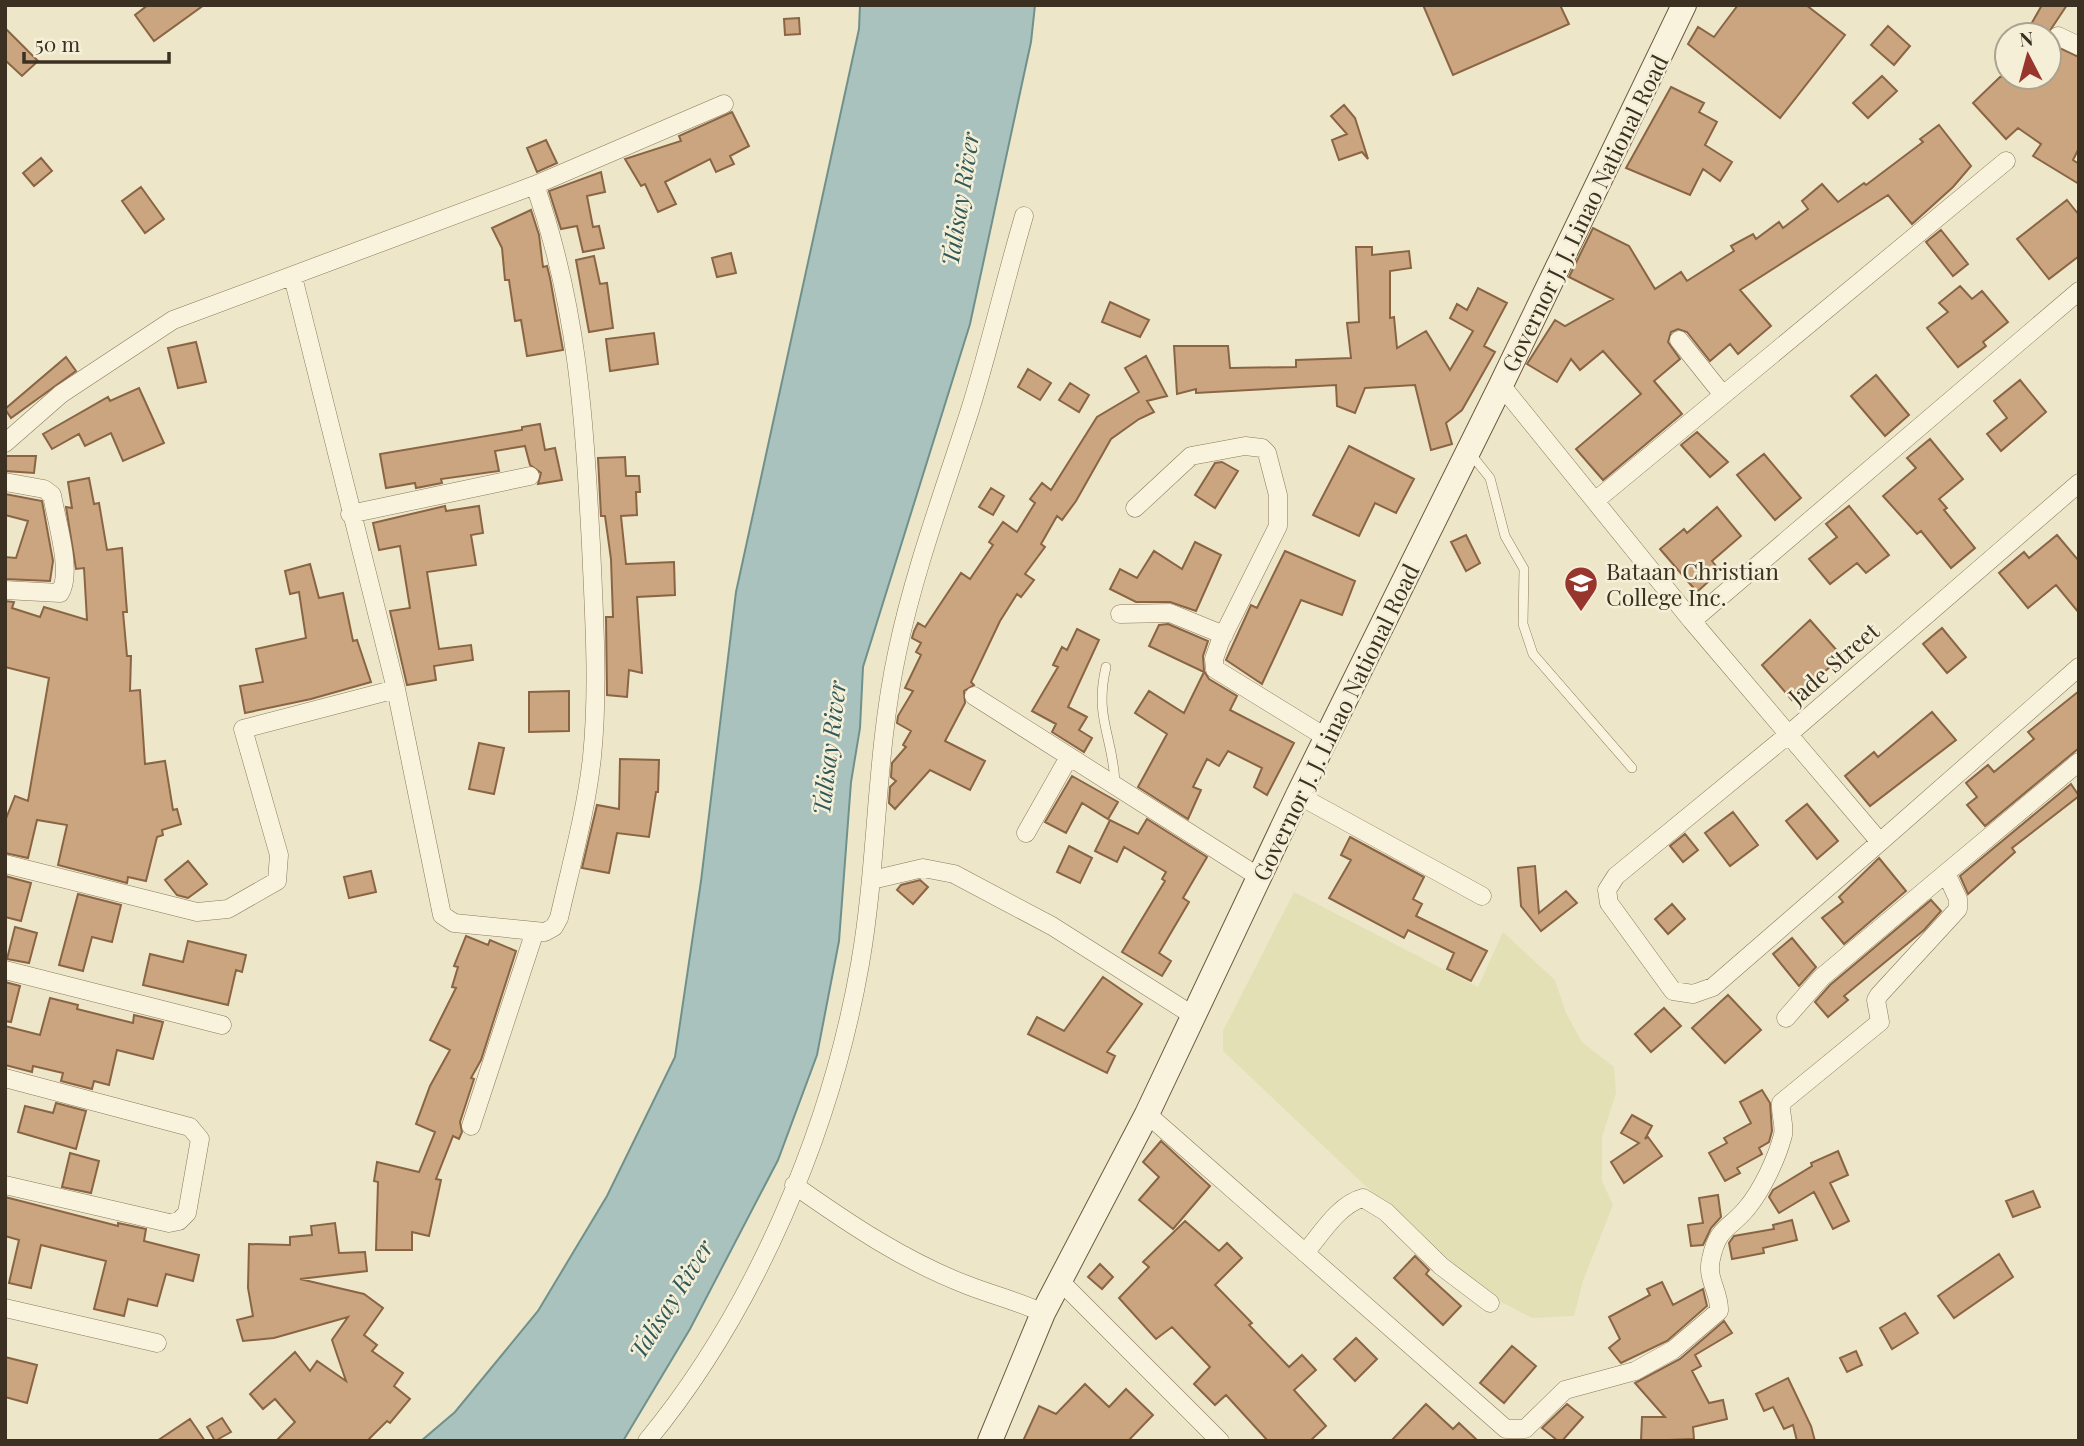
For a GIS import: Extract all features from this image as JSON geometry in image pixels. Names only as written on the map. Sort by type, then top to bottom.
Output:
[{"type":"main road","name":"Governor J. J. Linao National Road","points":[[993,1440],[1043,1313],[1147,1114],[1298,795],[1502,385],[1684,5]]},
{"type":"street","points":[[2063,38],[2079,46]]},
{"type":"street","points":[[5,443],[61,394],[173,320],[535,186],[724,104]]},
{"type":"street","points":[[1595,501],[2006,161]]},
{"type":"street","points":[[293,277],[350,514],[396,689],[442,915],[454,923],[545,932],[554,927],[559,918],[586,803],[592,756],[596,656],[579,361],[561,271],[535,186]]},
{"type":"street","points":[[647,1441],[694,1379],[765,1256],[835,1075],[847,1028],[872,880],[878,792],[897,655],[1024,216]]},
{"type":"street","points":[[1692,621],[2079,291]]},
{"type":"street","points":[[1679,340],[1723,395]]},
{"type":"street","points":[[1502,385],[1692,621],[1880,842],[2079,667]]},
{"type":"street","points":[[1135,508],[1191,456],[1245,446],[1262,448],[1267,453],[1278,495],[1278,526],[1224,635],[1214,659],[1215,669],[1327,738]]},
{"type":"street","points":[[350,514],[530,476]]},
{"type":"street","points":[[5,482],[44,489],[52,495],[65,566],[64,587],[60,593],[5,590]]},
{"type":"street","name":"Jade Street","points":[[1880,842],[1713,987],[1693,994],[1673,991],[1609,904],[1607,890],[1616,876],[1789,734],[2079,483]]},
{"type":"street","points":[[1120,614],[1170,613],[1224,635]]},
{"type":"street","points":[[5,864],[197,912],[228,909],[277,881],[279,855],[243,729],[396,689]]},
{"type":"street","points":[[974,696],[1259,877]]},
{"type":"street","points":[[1026,833],[1069,757]]},
{"type":"street","points":[[1786,1018],[1822,977],[2079,762]]},
{"type":"street","points":[[1298,795],[1482,896]]},
{"type":"street","points":[[872,880],[923,868],[954,874],[1052,926],[1194,1016]]},
{"type":"street","points":[[1147,1114],[1512,1431],[1531,1424],[1565,1390],[1635,1371],[1673,1350],[1719,1311],[1719,1301],[1709,1278],[1711,1259],[1720,1231],[1744,1211],[1766,1174],[1783,1134],[1781,1103],[1880,1022],[1876,1000],[1879,995],[1958,909],[1958,899],[1946,873]]},
{"type":"street","points":[[471,1126],[535,931]]},
{"type":"street","points":[[5,970],[222,1025]]},
{"type":"street","points":[[5,1078],[190,1127],[200,1139],[187,1213],[179,1221],[169,1223],[5,1185]]},
{"type":"street","points":[[794,1185],[884,1245],[968,1286],[1016,1300],[1043,1313]]},
{"type":"street","points":[[1306,1253],[1335,1217],[1353,1200],[1363,1198],[1386,1212],[1441,1266],[1490,1303]]},
{"type":"street","points":[[1060,1281],[1220,1441]]},
{"type":"street","points":[[5,1308],[156,1343]]},
{"type":"lane","points":[[1469,451],[1490,478],[1505,536],[1524,569],[1523,624],[1533,654],[1632,768]]},
{"type":"lane","points":[[1106,667],[1100,693],[1101,714],[1112,757],[1115,785]]},
{"type":"shaded area","points":[[1294,892],[1478,987],[1503,932],[1555,980],[1566,1013],[1582,1042],[1614,1067],[1616,1093],[1602,1137],[1602,1181],[1613,1205],[1583,1281],[1574,1316],[1532,1318],[1472,1287],[1223,1051],[1223,1031]]},
{"type":"water","name":"Talisay River","points":[[860,5],[1035,5],[1031,42],[970,324],[863,667],[860,728],[851,782],[839,941],[817,1055],[778,1160],[690,1329],[623,1441],[421,1441],[455,1412],[538,1311],[607,1196],[675,1057],[701,881],[736,592],[859,29]]},
{"type":"building","points":[[148,5],[204,5],[154,41],[135,15]]},
{"type":"building","points":[[1423,5],[1560,5],[1569,24],[1453,75]]},
{"type":"building","points":[[1738,5],[1806,5],[1845,35],[1780,118],[1688,44],[1698,27],[1714,37]]},
{"type":"building","points":[[2042,5],[2067,5],[2056,21],[2033,21]]},
{"type":"building","points":[[799,18],[800,34],[785,35],[784,19]]},
{"type":"building","points":[[1888,26],[1910,46],[1894,65],[1871,45]]},
{"type":"building","points":[[5,28],[38,61],[22,76],[5,60]]},
{"type":"building","points":[[2063,50],[2079,57],[2079,148],[2073,160],[2079,164],[2079,184],[2033,156],[2041,144],[2018,128],[2006,139],[1973,103],[1993,84],[1993,91],[2063,91]]},
{"type":"building","points":[[1882,76],[1897,91],[1868,118],[1853,103]]},
{"type":"building","points":[[1671,87],[1704,103],[1699,112],[1717,122],[1705,145],[1732,162],[1720,181],[1703,169],[1690,195],[1626,168]]},
{"type":"building","points":[[1344,105],[1355,118],[1368,159],[1362,152],[1339,160],[1332,140],[1347,134],[1331,116]]},
{"type":"building","points":[[732,112],[749,146],[730,156],[734,164],[716,172],[710,159],[665,182],[676,204],[658,212],[645,184],[641,186],[625,159],[681,141],[679,136]]},
{"type":"building","points":[[1939,125],[1971,166],[1953,187],[1912,224],[1888,195],[1740,290],[1771,326],[1738,354],[1730,344],[1710,361],[1687,332],[1678,329],[1671,332],[1668,342],[1680,359],[1654,381],[1682,414],[1603,480],[1576,449],[1641,394],[1603,351],[1580,370],[1571,359],[1557,382],[1527,364],[1555,320],[1565,326],[1613,299],[1569,277],[1593,228],[1629,246],[1655,289],[1681,272],[1687,281],[1734,251],[1731,246],[1753,234],[1756,239],[1779,222],[1783,228],[1808,209],[1802,201],[1822,184],[1838,202],[1864,183],[1866,185],[1923,142],[1920,139]]},
{"type":"building","points":[[546,140],[557,163],[537,172],[527,148]]},
{"type":"building","points":[[41,158],[52,171],[34,186],[23,173]]},
{"type":"building","points":[[601,172],[605,192],[587,196],[593,227],[599,226],[604,248],[583,252],[577,226],[561,229],[549,191]]},
{"type":"building","points":[[141,187],[164,219],[145,233],[122,201]]},
{"type":"building","points":[[2067,200],[2079,215],[2079,256],[2049,279],[2017,239]]},
{"type":"building","points":[[531,210],[539,235],[543,267],[547,266],[550,278],[563,350],[527,356],[521,320],[515,321],[509,280],[505,280],[502,248],[492,228]]},
{"type":"building","points":[[1941,230],[1968,264],[1953,276],[1926,242]]},
{"type":"building","points":[[1356,247],[1372,247],[1372,255],[1409,251],[1411,268],[1390,271],[1390,318],[1394,317],[1397,348],[1426,331],[1450,370],[1473,331],[1450,318],[1457,304],[1467,310],[1478,288],[1507,303],[1484,346],[1495,352],[1462,410],[1446,423],[1452,444],[1431,450],[1415,385],[1365,388],[1355,413],[1337,406],[1336,385],[1196,393],[1196,389],[1177,394],[1174,346],[1228,346],[1230,368],[1296,367],[1296,360],[1351,358],[1347,323],[1359,322]]},
{"type":"building","points":[[731,253],[736,273],[717,277],[712,258]]},
{"type":"building","points":[[594,256],[600,284],[607,283],[613,328],[589,332],[576,260]]},
{"type":"building","points":[[1960,286],[1972,299],[1982,291],[2008,322],[1983,342],[1986,346],[1958,367],[1927,328],[1948,312],[1939,303]]},
{"type":"building","points":[[1110,302],[1149,320],[1140,337],[1102,322]]},
{"type":"building","points":[[654,333],[658,364],[610,371],[606,339]]},
{"type":"building","points":[[196,342],[206,382],[178,388],[168,348]]},
{"type":"building","points":[[1146,356],[1167,396],[1147,401],[1154,412],[1111,439],[1076,501],[1062,520],[1057,516],[1041,544],[1045,547],[1025,574],[1034,580],[1021,597],[1017,594],[1000,621],[971,682],[974,685],[964,691],[965,703],[945,741],[985,761],[970,790],[930,770],[895,809],[889,803],[890,787],[896,781],[891,777],[892,763],[906,747],[903,745],[911,731],[897,723],[898,716],[913,691],[905,688],[921,655],[916,652],[921,643],[912,638],[918,623],[925,627],[961,573],[970,579],[993,545],[989,542],[1003,522],[1017,532],[1035,503],[1030,499],[1042,483],[1051,490],[1097,417],[1139,392],[1125,368]]},
{"type":"building","points":[[66,357],[76,371],[11,418],[5,409]]},
{"type":"building","points":[[1028,369],[1051,383],[1040,400],[1018,387]]},
{"type":"building","points":[[1876,375],[1909,415],[1885,436],[1851,396]]},
{"type":"building","points":[[2020,380],[2046,412],[2001,451],[1987,434],[2007,418],[1994,401]]},
{"type":"building","points":[[1070,383],[1089,395],[1079,412],[1059,400]]},
{"type":"building","points":[[139,388],[164,443],[123,461],[111,433],[85,446],[79,434],[52,449],[43,434],[108,397],[110,401]]},
{"type":"building","points":[[540,424],[545,450],[555,448],[562,480],[538,484],[541,473],[530,465],[525,446],[495,451],[499,471],[441,479],[442,483],[416,488],[415,483],[386,488],[380,454],[522,430],[522,427]]},
{"type":"building","points":[[1697,432],[1728,462],[1710,477],[1681,445]]},
{"type":"building","points":[[1930,439],[1963,479],[1939,499],[1947,508],[1944,510],[1975,548],[1951,568],[1921,531],[1917,534],[1883,496],[1916,468],[1907,458]]},
{"type":"building","points":[[1349,446],[1414,479],[1396,513],[1375,503],[1359,536],[1313,515]]},
{"type":"building","points":[[1764,454],[1801,498],[1775,520],[1737,475]]},
{"type":"building","points":[[5,456],[36,456],[34,473],[5,471]]},
{"type":"building","points":[[625,457],[626,476],[639,476],[640,492],[636,492],[637,515],[621,516],[626,564],[674,562],[675,595],[637,597],[642,673],[629,670],[627,697],[607,695],[606,617],[613,617],[611,559],[605,516],[601,516],[598,458]]},
{"type":"building","points":[[1222,462],[1238,471],[1215,508],[1195,495],[1215,463]]},
{"type":"building","points":[[89,478],[94,504],[99,503],[107,550],[122,548],[127,612],[123,612],[127,656],[131,656],[130,691],[140,690],[145,764],[165,761],[173,810],[177,809],[181,824],[162,830],[163,835],[157,837],[146,881],[128,877],[127,883],[58,865],[67,825],[37,820],[28,858],[5,853],[5,821],[15,796],[28,801],[49,678],[5,667],[5,601],[14,602],[12,608],[40,617],[44,607],[87,620],[84,568],[76,569],[66,507],[72,508],[68,482]]},
{"type":"building","points":[[991,488],[1004,496],[993,515],[979,507]]},
{"type":"building","points":[[5,494],[42,501],[53,561],[50,581],[5,579],[5,557],[16,558],[28,521],[5,515]]},
{"type":"building","points":[[445,506],[446,511],[479,506],[483,533],[471,535],[476,565],[427,572],[439,649],[471,645],[473,660],[434,666],[436,680],[407,685],[390,611],[410,608],[400,546],[379,550],[373,523]]},
{"type":"building","points":[[1849,506],[1889,555],[1866,573],[1857,563],[1830,584],[1809,559],[1837,537],[1826,524]]},
{"type":"building","points":[[1717,507],[1741,536],[1712,561],[1720,571],[1697,592],[1660,549],[1684,529],[1687,533]]},
{"type":"building","points":[[1466,535],[1480,563],[1466,571],[1451,542]]},
{"type":"building","points":[[2057,535],[2079,561],[2079,613],[2056,585],[2028,608],[1999,573],[2024,552],[2029,558]]},
{"type":"building","points":[[1195,542],[1221,555],[1196,611],[1170,602],[1136,602],[1110,589],[1120,569],[1137,578],[1154,551],[1182,569]]},
{"type":"building","points":[[1285,551],[1355,581],[1342,615],[1301,600],[1262,684],[1226,660],[1251,605],[1257,608]]},
{"type":"building","points":[[310,564],[319,598],[343,593],[353,641],[357,640],[371,682],[311,699],[245,713],[240,686],[263,682],[256,649],[306,638],[299,592],[290,594],[285,571]]},
{"type":"building","points":[[1810,620],[1847,662],[1836,672],[1831,666],[1792,700],[1762,665]]},
{"type":"building","points":[[1168,624],[1208,641],[1203,656],[1204,671],[1209,679],[1237,696],[1230,710],[1294,743],[1267,795],[1254,787],[1262,768],[1228,751],[1219,766],[1207,759],[1193,787],[1201,790],[1188,819],[1138,787],[1167,734],[1135,713],[1149,691],[1184,713],[1204,672],[1149,646],[1159,625]]},
{"type":"building","points":[[1942,628],[1966,657],[1947,673],[1923,644]]},
{"type":"building","points":[[1077,629],[1099,640],[1068,707],[1087,717],[1079,730],[1092,738],[1084,752],[1052,732],[1056,724],[1032,711],[1058,667],[1053,665],[1062,647],[1067,650]]},
{"type":"building","points":[[569,691],[569,731],[529,732],[529,692]]},
{"type":"building","points":[[2079,691],[2079,748],[1985,826],[1967,805],[1977,797],[1966,783],[1988,765],[1994,772],[2034,739],[2028,732]]},
{"type":"building","points":[[1932,712],[1956,740],[1870,806],[1845,776],[1874,752],[1878,757]]},
{"type":"building","points":[[479,743],[504,748],[494,794],[469,789]]},
{"type":"building","points":[[620,759],[659,760],[658,792],[649,837],[617,833],[609,873],[582,868],[597,805],[619,809]]},
{"type":"building","points":[[1072,776],[1118,802],[1108,819],[1082,803],[1066,833],[1045,822]]},
{"type":"building","points":[[2071,784],[2079,796],[2012,848],[2015,852],[1968,894],[1960,876]]},
{"type":"building","points":[[1807,804],[1838,841],[1817,859],[1786,821]]},
{"type":"building","points":[[1733,812],[1758,845],[1730,866],[1705,833]]},
{"type":"building","points":[[1147,819],[1207,857],[1183,898],[1189,902],[1159,953],[1171,961],[1162,976],[1122,952],[1165,881],[1162,879],[1166,872],[1124,847],[1117,862],[1095,851],[1110,820],[1138,834]]},
{"type":"building","points":[[1685,834],[1698,850],[1683,862],[1670,846]]},
{"type":"building","points":[[1350,837],[1424,877],[1413,899],[1422,904],[1416,916],[1487,951],[1471,981],[1447,969],[1454,953],[1408,930],[1404,938],[1329,898],[1351,860],[1341,855]]},
{"type":"building","points":[[1069,846],[1092,858],[1080,883],[1057,872]]},
{"type":"building","points":[[1879,858],[1906,891],[1844,944],[1822,918],[1843,902],[1839,897]]},
{"type":"building","points":[[188,861],[207,884],[188,898],[177,895],[165,880]]},
{"type":"building","points":[[1535,866],[1539,913],[1566,891],[1577,903],[1541,931],[1521,906],[1518,868]]},
{"type":"building","points":[[371,871],[376,892],[349,898],[344,877]]},
{"type":"building","points":[[5,876],[31,883],[21,921],[5,917]]},
{"type":"building","points":[[920,880],[928,887],[913,904],[897,890],[901,885]]},
{"type":"building","points":[[78,894],[121,905],[112,942],[92,937],[83,971],[59,965]]},
{"type":"building","points":[[1931,900],[1941,911],[1924,930],[1844,996],[1848,1000],[1828,1017],[1815,1002],[1830,985]]},
{"type":"building","points":[[1672,904],[1685,919],[1668,934],[1655,919]]},
{"type":"building","points":[[15,927],[37,933],[29,963],[7,959]]},
{"type":"building","points":[[466,936],[488,945],[490,940],[516,951],[481,1060],[471,1078],[474,1079],[460,1122],[462,1132],[459,1139],[453,1136],[436,1179],[441,1180],[429,1236],[412,1232],[412,1250],[376,1250],[378,1182],[374,1181],[377,1162],[419,1172],[435,1132],[416,1124],[430,1086],[450,1050],[430,1040],[456,988],[452,987],[458,967],[454,966]]},
{"type":"building","points":[[1792,938],[1816,967],[1799,986],[1773,954]]},
{"type":"building","points":[[188,941],[246,955],[242,972],[236,970],[228,1005],[143,985],[150,954],[183,962]]},
{"type":"building","points":[[1103,977],[1142,1004],[1107,1052],[1115,1056],[1107,1073],[1028,1034],[1037,1017],[1064,1031]]},
{"type":"building","points":[[5,982],[20,986],[11,1022],[5,1021]]},
{"type":"building","points":[[1728,995],[1761,1030],[1725,1063],[1692,1028]]},
{"type":"building","points":[[50,998],[78,1005],[77,1009],[133,1023],[134,1015],[163,1022],[153,1059],[117,1050],[109,1085],[94,1081],[92,1089],[61,1081],[63,1073],[33,1066],[32,1072],[5,1065],[5,1026],[40,1035]]},
{"type":"building","points":[[1664,1008],[1681,1026],[1651,1052],[1635,1034]]},
{"type":"building","points":[[1762,1090],[1770,1103],[1772,1131],[1769,1142],[1759,1148],[1762,1154],[1737,1168],[1740,1173],[1725,1181],[1709,1153],[1727,1143],[1724,1138],[1751,1123],[1740,1102]]},
{"type":"building","points":[[56,1103],[86,1111],[76,1149],[18,1132],[25,1106],[53,1113]]},
{"type":"building","points":[[1632,1115],[1652,1126],[1645,1139],[1648,1137],[1662,1156],[1624,1183],[1611,1162],[1639,1143],[1621,1133]]},
{"type":"building","points":[[1161,1141],[1210,1186],[1173,1229],[1139,1200],[1159,1177],[1143,1162]]},
{"type":"building","points":[[1838,1151],[1848,1175],[1830,1183],[1849,1221],[1833,1229],[1814,1192],[1779,1213],[1769,1197],[1773,1190],[1812,1166],[1811,1163]]},
{"type":"building","points":[[70,1153],[99,1161],[91,1193],[62,1187]]},
{"type":"building","points":[[2033,1191],[2040,1207],[2013,1217],[2006,1201]]},
{"type":"building","points":[[1718,1195],[1721,1217],[1711,1228],[1703,1245],[1691,1246],[1688,1225],[1703,1223],[1699,1198]]},
{"type":"building","points":[[5,1197],[118,1226],[118,1223],[146,1229],[144,1241],[199,1255],[193,1281],[166,1274],[157,1306],[128,1299],[124,1316],[94,1309],[106,1261],[41,1245],[31,1288],[9,1283],[19,1240],[5,1236]]},
{"type":"building","points":[[1792,1220],[1797,1240],[1763,1248],[1764,1253],[1732,1259],[1729,1243],[1734,1236],[1774,1229],[1773,1225]]},
{"type":"building","points":[[1185,1221],[1219,1251],[1227,1243],[1242,1258],[1215,1285],[1252,1323],[1249,1325],[1289,1367],[1302,1355],[1316,1370],[1294,1390],[1326,1426],[1310,1441],[1268,1441],[1226,1395],[1215,1405],[1194,1384],[1210,1367],[1172,1327],[1156,1339],[1119,1298],[1149,1267],[1143,1262]]},
{"type":"building","points":[[335,1223],[339,1253],[365,1252],[367,1271],[300,1279],[364,1294],[383,1308],[364,1335],[377,1345],[372,1351],[403,1373],[394,1386],[410,1399],[390,1423],[387,1421],[367,1441],[276,1441],[295,1422],[275,1399],[263,1409],[250,1394],[295,1352],[310,1371],[317,1361],[346,1381],[332,1340],[348,1317],[274,1338],[243,1341],[237,1320],[253,1316],[248,1288],[249,1244],[290,1245],[290,1237],[312,1235],[311,1226]]},
{"type":"building","points":[[1999,1254],[2013,1277],[1954,1318],[1938,1296]]},
{"type":"building","points":[[1415,1256],[1429,1270],[1426,1274],[1461,1306],[1443,1325],[1394,1278]]},
{"type":"building","points":[[1100,1264],[1113,1277],[1102,1289],[1088,1277]]},
{"type":"building","points":[[1662,1282],[1673,1305],[1703,1289],[1707,1306],[1667,1341],[1621,1363],[1609,1348],[1620,1339],[1609,1317],[1650,1295],[1647,1289]]},
{"type":"building","points":[[1905,1313],[1918,1333],[1892,1349],[1880,1328]]},
{"type":"building","points":[[1724,1321],[1732,1333],[1695,1355],[1701,1366],[1692,1371],[1709,1403],[1723,1400],[1727,1419],[1693,1427],[1694,1439],[1641,1441],[1642,1417],[1665,1417],[1635,1383],[1680,1359]]},
{"type":"building","points":[[1356,1338],[1377,1359],[1355,1381],[1334,1359]]},
{"type":"building","points":[[1512,1346],[1536,1366],[1504,1403],[1480,1383]]},
{"type":"building","points":[[1856,1351],[1862,1365],[1847,1372],[1840,1358]]},
{"type":"building","points":[[5,1357],[37,1365],[27,1403],[5,1397]]},
{"type":"building","points":[[1788,1378],[1811,1426],[1815,1441],[1797,1441],[1793,1425],[1784,1429],[1773,1407],[1764,1411],[1756,1394]]},
{"type":"building","points":[[1085,1384],[1109,1407],[1126,1389],[1153,1415],[1128,1441],[1023,1441],[1039,1406],[1056,1414]]},
{"type":"building","points":[[1426,1404],[1453,1429],[1459,1423],[1478,1441],[1391,1441]]},
{"type":"building","points":[[1567,1404],[1583,1417],[1562,1441],[1558,1441],[1542,1428]]},
{"type":"building","points":[[222,1418],[231,1432],[215,1441],[207,1427]]},
{"type":"building","points":[[190,1419],[205,1441],[157,1441]]},
{"type":"place","name":"Bataan Christian College Inc.","points":[[1581,613]]}]
